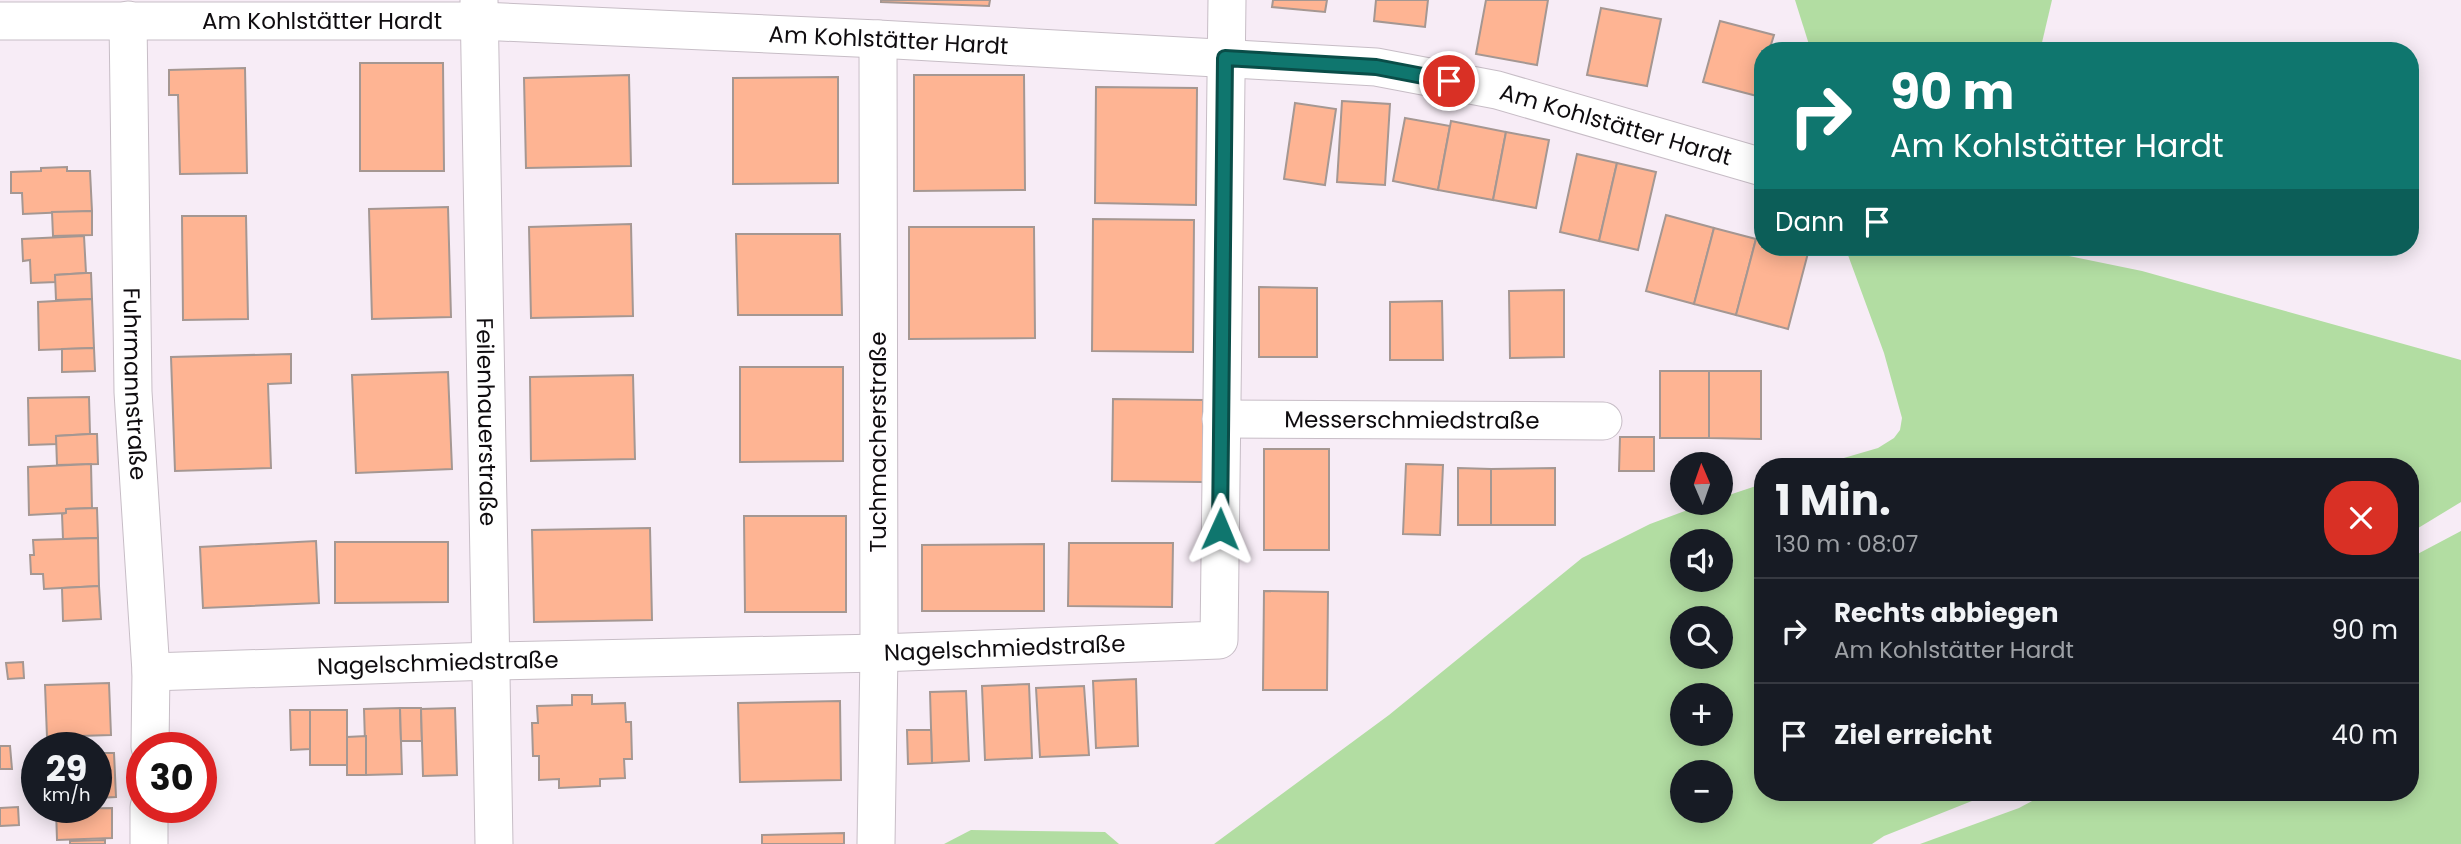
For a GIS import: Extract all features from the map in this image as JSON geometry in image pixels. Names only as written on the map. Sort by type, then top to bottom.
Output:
[{"type":"street","name":"Nagelschmiedstraße","points":[[151,672],[879,653],[1219,640],[1227,0]]},
{"type":"street","name":"Am Kohlstätter Hardt","points":[[0,21],[480,11],[878,39],[1376,67],[1497,90],[1754,165]]},
{"type":"street","name":"Feilenhauerstraße","points":[[480,11],[494,844]]},
{"type":"street","name":"Fuhrmannstraße","points":[[128,20],[133,392],[151,672],[150,732]]},
{"type":"street","name":"Tuchmacherstraße","points":[[876,844],[879,653],[878,39]]},
{"type":"street","name":"Messerschmiedstraße","points":[[1221,419],[1603,421]]},
{"type":"street","points":[[149,823],[149,844]]},
{"type":"green space","points":[[1795,0],[2052,0],[2042,42],[1808,42]]},
{"type":"green space","points":[[1848,256],[2069,256],[2142,271],[2461,360],[2461,502],[2419,528],[2419,458],[1844,458],[1878,448],[1894,438],[1900,430],[1902,418],[1884,353]]},
{"type":"green space","points":[[1754,487],[1754,801],[1972,801],[1884,836],[1872,844],[1214,844],[1389,715],[1582,558],[1674,515],[1733,515],[1733,494]]},
{"type":"green space","points":[[2461,531],[2461,844],[1920,844],[2032,801],[2419,801],[2419,553]]},
{"type":"green space","points":[[971,830],[1105,832],[1119,844],[944,844]]},
{"type":"building","points":[[881,0],[990,0],[989,6]]},
{"type":"building","points":[[1273,0],[1327,0],[1325,12],[1272,7]]},
{"type":"building","points":[[1376,0],[1428,0],[1425,27],[1374,21]]},
{"type":"building","points":[[1486,0],[1548,0],[1537,65],[1476,54]]},
{"type":"building","points":[[1601,8],[1661,19],[1647,86],[1587,75]]},
{"type":"building","points":[[1720,21],[1774,35],[1772,42],[1754,42],[1754,95],[1703,82]]},
{"type":"building","points":[[360,63],[443,63],[444,171],[360,171]]},
{"type":"building","points":[[245,68],[247,173],[180,174],[178,95],[169,95],[169,70]]},
{"type":"building","points":[[629,75],[631,166],[526,168],[524,78]]},
{"type":"building","points":[[914,75],[1024,75],[1025,190],[914,191]]},
{"type":"building","points":[[838,77],[838,183],[733,184],[733,78]]},
{"type":"building","points":[[1096,87],[1197,88],[1196,205],[1095,203]]},
{"type":"building","points":[[1342,101],[1390,104],[1385,185],[1337,182]]},
{"type":"building","points":[[1295,103],[1336,109],[1325,185],[1284,179]]},
{"type":"building","points":[[1405,118],[1450,126],[1438,190],[1393,181]]},
{"type":"building","points":[[1451,121],[1506,132],[1493,200],[1438,190]]},
{"type":"building","points":[[1506,132],[1549,140],[1536,208],[1493,200]]},
{"type":"building","points":[[1577,154],[1617,163],[1599,241],[1560,232]]},
{"type":"building","points":[[1617,163],[1656,172],[1638,250],[1599,241]]},
{"type":"building","points":[[67,167],[67,171],[90,171],[92,211],[23,214],[22,193],[11,193],[11,172]]},
{"type":"building","points":[[448,207],[451,317],[372,319],[369,209]]},
{"type":"building","points":[[92,211],[92,235],[53,236],[52,212]]},
{"type":"building","points":[[1666,215],[1714,228],[1694,304],[1646,291]]},
{"type":"building","points":[[182,216],[246,216],[248,319],[183,320]]},
{"type":"building","points":[[1093,219],[1194,220],[1193,352],[1092,351]]},
{"type":"building","points":[[631,224],[633,316],[531,318],[529,227]]},
{"type":"building","points":[[909,227],[1034,227],[1035,338],[909,339]]},
{"type":"building","points":[[1714,228],[1754,238],[1736,315],[1694,304]]},
{"type":"building","points":[[736,234],[840,234],[842,315],[738,315]]},
{"type":"building","points":[[84,236],[86,273],[55,275],[56,282],[31,283],[30,260],[23,261],[22,239]]},
{"type":"building","points":[[1754,247],[1754,256],[1807,256],[1788,329],[1736,315]]},
{"type":"building","points":[[91,273],[92,299],[56,300],[55,275]]},
{"type":"building","points":[[1259,287],[1317,288],[1317,357],[1259,357]]},
{"type":"building","points":[[1564,290],[1564,357],[1510,358],[1509,291]]},
{"type":"building","points":[[92,299],[94,348],[39,350],[38,302]]},
{"type":"building","points":[[1442,301],[1443,360],[1390,360],[1390,302]]},
{"type":"building","points":[[94,348],[95,371],[62,372],[62,349]]},
{"type":"building","points":[[291,354],[291,383],[268,384],[271,468],[175,471],[171,357]]},
{"type":"building","points":[[740,367],[843,367],[843,461],[740,462]]},
{"type":"building","points":[[1660,371],[1709,371],[1709,438],[1660,438]]},
{"type":"building","points":[[1709,371],[1761,371],[1761,439],[1709,438]]},
{"type":"building","points":[[448,372],[452,469],[356,473],[352,375]]},
{"type":"building","points":[[633,375],[635,459],[531,461],[530,377]]},
{"type":"building","points":[[89,397],[90,434],[56,436],[57,444],[29,445],[28,398]]},
{"type":"building","points":[[1113,399],[1203,400],[1203,482],[1112,481]]},
{"type":"building","points":[[97,434],[98,464],[57,465],[56,436]]},
{"type":"building","points":[[1620,437],[1654,437],[1654,471],[1619,471]]},
{"type":"building","points":[[1264,449],[1329,449],[1329,550],[1264,550]]},
{"type":"building","points":[[91,464],[92,508],[29,515],[28,467]]},
{"type":"building","points":[[1406,464],[1443,465],[1440,535],[1403,534]]},
{"type":"building","points":[[1458,468],[1491,469],[1491,525],[1458,525]]},
{"type":"building","points":[[1555,468],[1555,525],[1491,525],[1491,469]]},
{"type":"building","points":[[97,508],[98,538],[63,539],[62,514],[66,513],[66,509]]},
{"type":"building","points":[[744,516],[846,516],[846,612],[745,612]]},
{"type":"building","points":[[650,528],[652,620],[534,622],[532,530]]},
{"type":"building","points":[[98,538],[99,586],[44,589],[43,574],[31,574],[30,555],[34,555],[33,540]]},
{"type":"building","points":[[316,541],[319,603],[203,608],[200,547]]},
{"type":"building","points":[[335,542],[448,542],[448,602],[335,603]]},
{"type":"building","points":[[1069,543],[1173,543],[1172,607],[1068,606]]},
{"type":"building","points":[[1044,544],[1044,611],[922,611],[922,545]]},
{"type":"building","points":[[99,586],[101,619],[63,621],[62,588]]},
{"type":"building","points":[[1264,591],[1328,592],[1327,690],[1263,690]]},
{"type":"building","points":[[23,662],[24,678],[8,679],[6,663]]},
{"type":"building","points":[[1136,679],[1138,746],[1096,748],[1093,681]]},
{"type":"building","points":[[109,683],[111,732],[47,732],[45,685]]},
{"type":"building","points":[[1029,684],[1032,758],[985,760],[982,686]]},
{"type":"building","points":[[1084,686],[1089,755],[1040,757],[1036,688]]},
{"type":"building","points":[[966,691],[969,761],[932,763],[930,692]]},
{"type":"building","points":[[572,695],[592,695],[592,704],[625,703],[626,722],[631,722],[632,759],[624,759],[625,778],[600,779],[600,786],[559,788],[559,779],[539,780],[539,756],[533,756],[532,723],[538,723],[537,706],[572,705]]},
{"type":"building","points":[[840,701],[841,780],[740,782],[738,703]]},
{"type":"building","points":[[400,708],[402,774],[366,775],[364,709]]},
{"type":"building","points":[[400,708],[421,708],[422,741],[401,741]]},
{"type":"building","points":[[455,708],[457,775],[423,776],[421,709]]},
{"type":"building","points":[[290,710],[310,710],[310,749],[291,750]]},
{"type":"building","points":[[310,710],[347,710],[347,765],[310,765]]},
{"type":"building","points":[[907,730],[931,730],[932,763],[908,764]]},
{"type":"building","points":[[366,736],[366,775],[347,775],[347,737]]},
{"type":"building","points":[[0,746],[10,746],[12,769],[0,769]]},
{"type":"building","points":[[112,753],[114,753],[116,797],[112,797]]},
{"type":"building","points":[[18,807],[19,825],[0,826],[0,808]]},
{"type":"building","points":[[56,823],[112,823],[112,838],[57,840]]},
{"type":"building","points":[[844,833],[844,844],[762,844],[762,835]]},
{"type":"building","points":[[105,840],[105,844],[70,844],[70,841]]},
{"type":"route","points":[[1220,529],[1225,58],[1376,67],[1449,81]]}]
